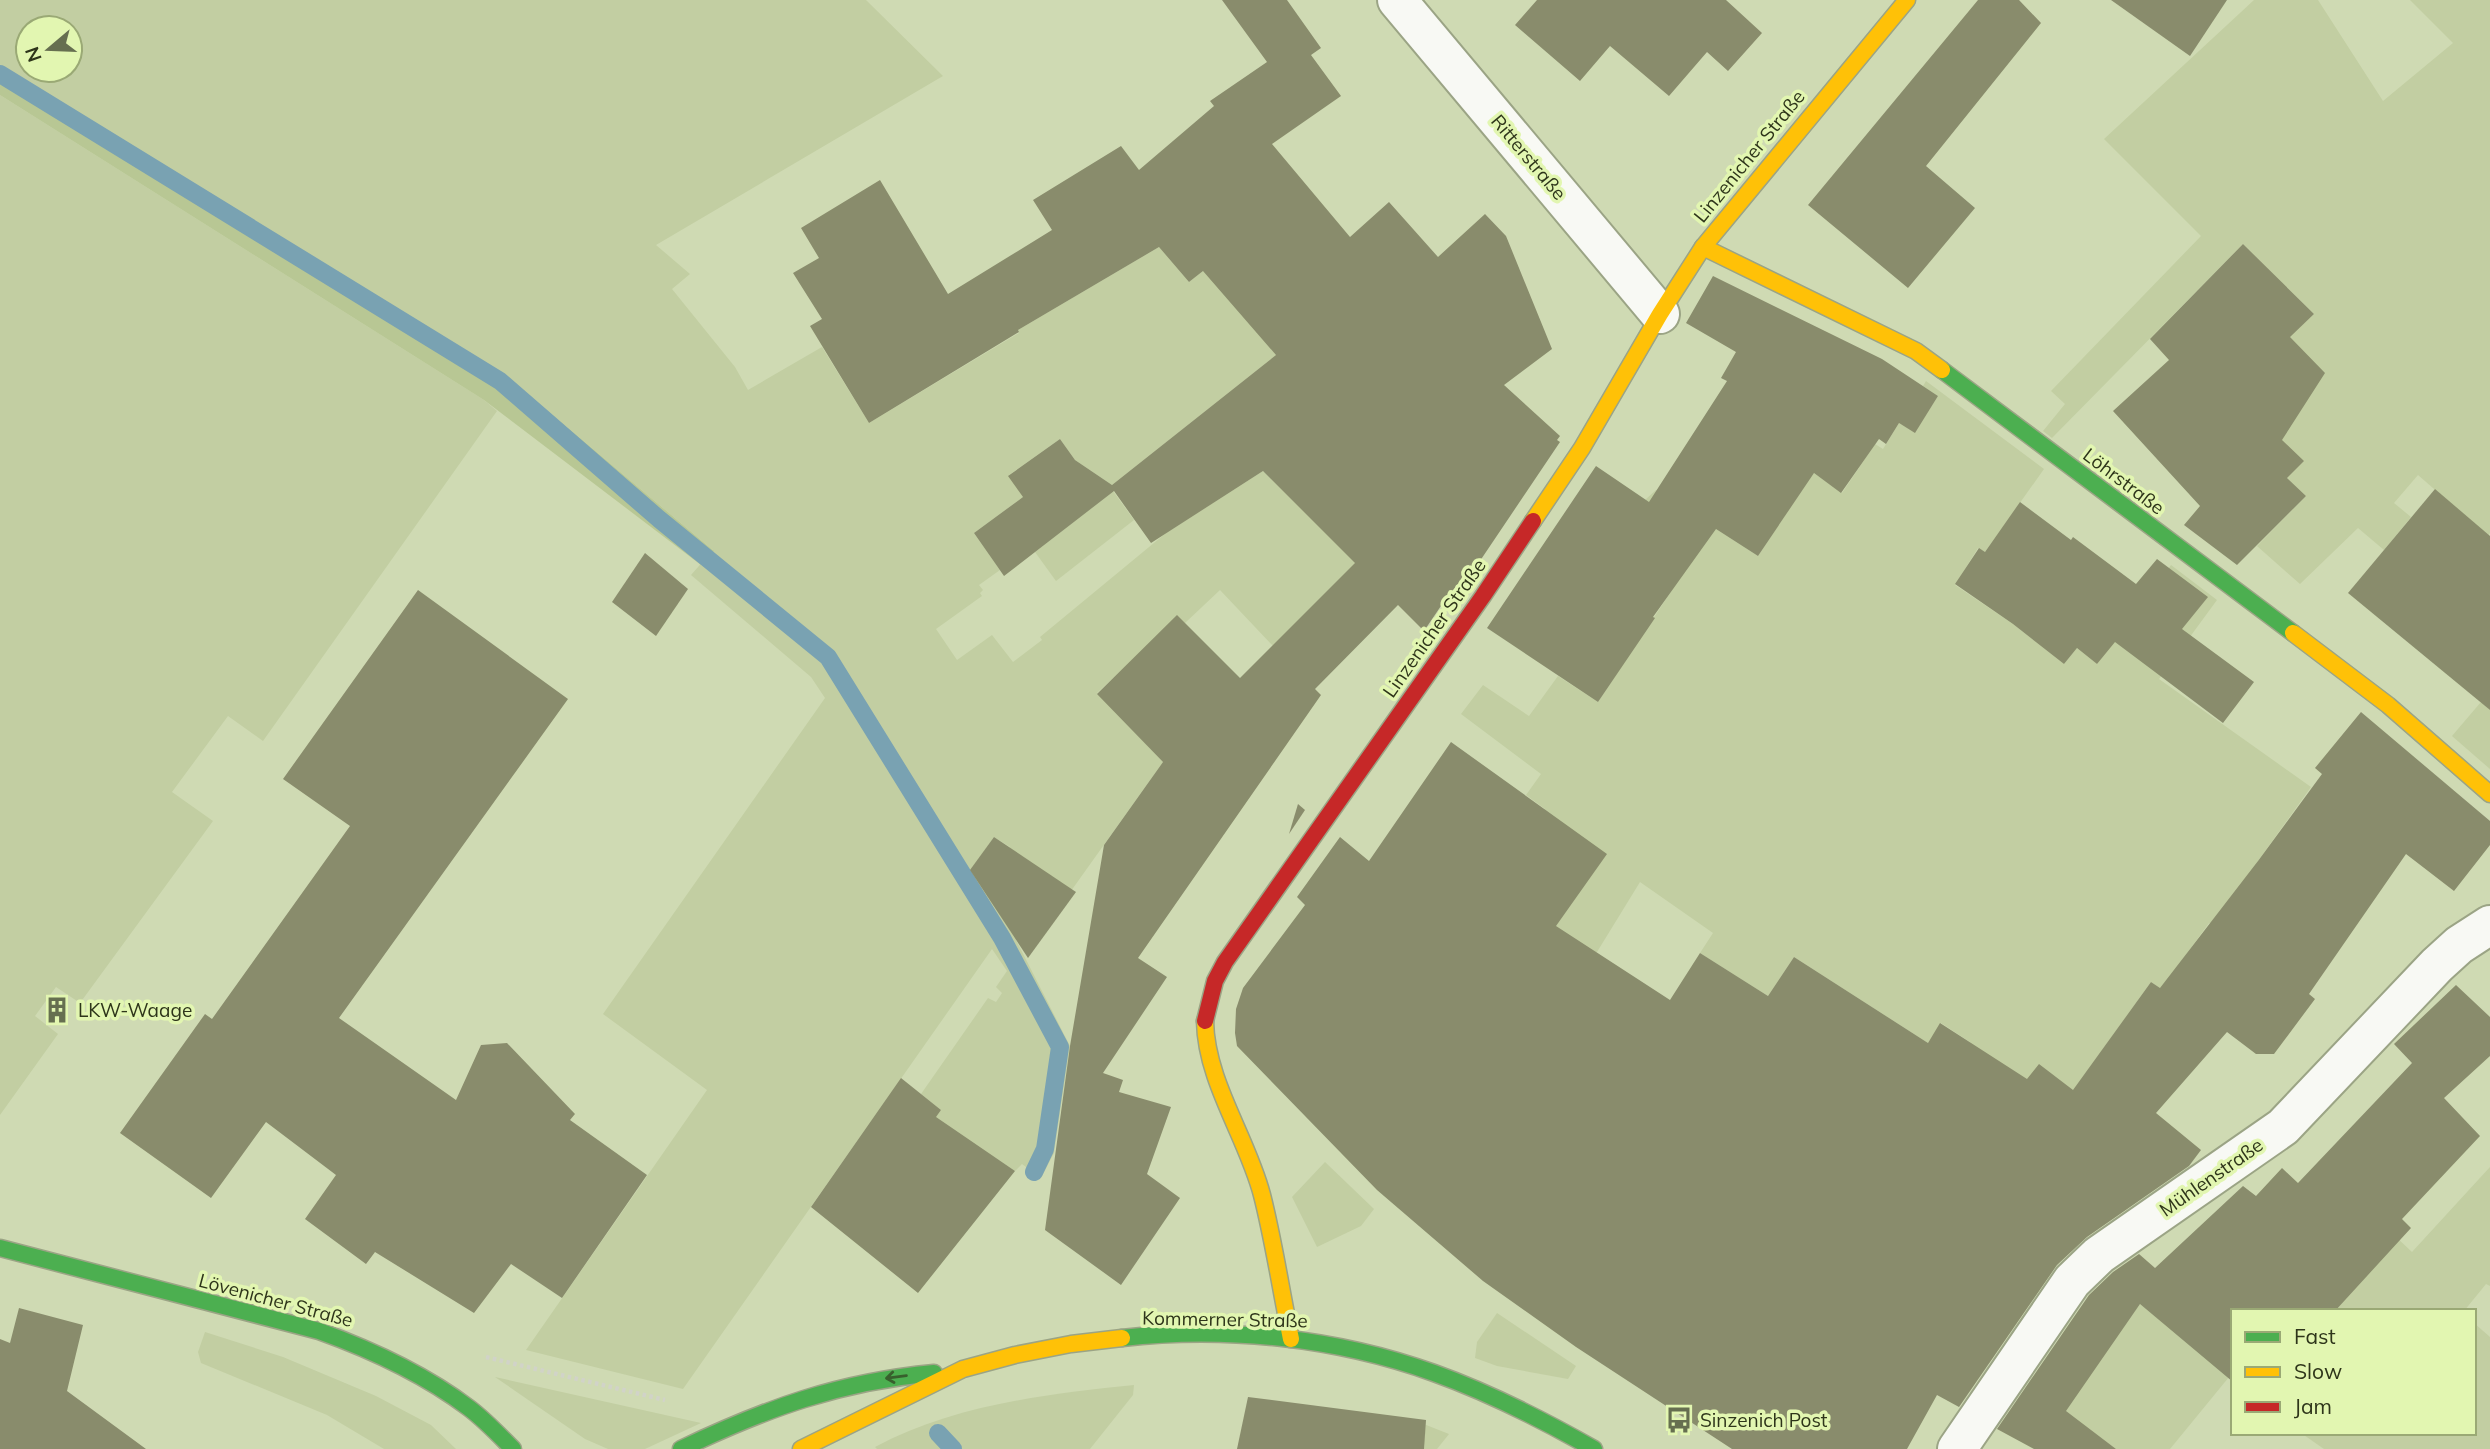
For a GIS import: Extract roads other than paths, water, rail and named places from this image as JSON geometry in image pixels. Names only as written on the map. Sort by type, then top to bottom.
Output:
[{"type":"main road","name":"Linzenicher Straße","points":[[1291,1339],[1262,1194],[1218,1081],[1207,1042],[1205,1023],[1215,981],[1225,962],[1483,596],[1612,399],[1660,314],[1703,247],[1906,0]]},
{"type":"main road","name":"Löhrstraße","points":[[1703,247],[1916,351],[2388,705],[2490,794]]},
{"type":"main road","name":"Lövenicher Straße","points":[[0,1248],[319,1331],[359,1345],[404,1367],[470,1409],[513,1449]]},
{"type":"main road","name":"Kommerner Straße","points":[[681,1449],[733,1423],[777,1406],[868,1381],[963,1369],[1037,1351],[1168,1336],[1291,1339],[1369,1353],[1452,1380],[1594,1449]]},
{"type":"main road","name":"Kommerner Straße","points":[[801,1449],[963,1369]]},
{"type":"street","name":"Ritterstraße","points":[[1396,0],[1660,314]]},
{"type":"street","name":"Mühlenstraße","points":[[1957,1449],[2071,1281],[2084,1268],[2284,1126],[2437,965],[2459,945],[2490,925]]},
{"type":"waterway","points":[[0,74],[500,381],[659,519],[828,657],[1002,938],[1060,1047],[1045,1149],[1034,1172]]},
{"type":"waterway","points":[[938,1433],[953,1449]]},
{"type":"place","name":"LKW-Waage","points":[[57,1010]]},
{"type":"place","name":"Sinzenich Post","points":[[1679,1420]]}]
